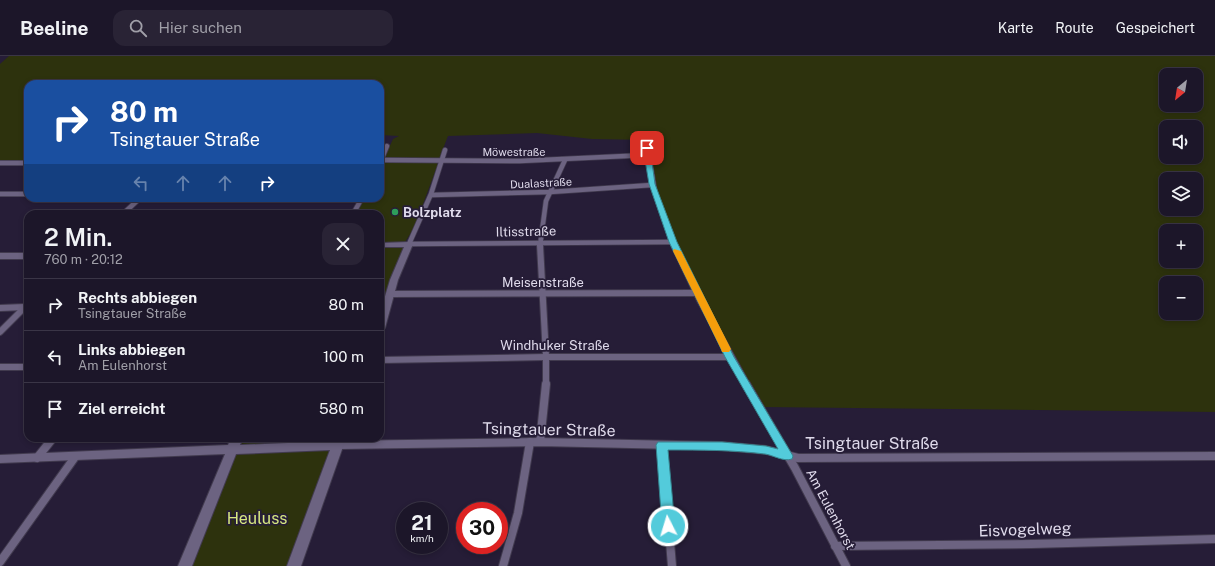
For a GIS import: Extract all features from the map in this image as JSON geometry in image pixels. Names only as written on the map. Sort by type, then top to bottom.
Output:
[{"type":"street","name":"Am Eulenhorst","points":[[646,140],[652,184],[673,242],[696,293],[730,357],[788,456],[846,566]]},
{"type":"street","points":[[384,154],[388,146]]},
{"type":"street","points":[[384,314],[401,261],[410,244],[430,195],[445,150]]},
{"type":"street","name":"Möwestraße","points":[[384,161],[565,160],[647,155]]},
{"type":"street","points":[[540,442],[544,411],[546,357],[540,243],[543,216],[550,192],[565,160]]},
{"type":"street","points":[[0,163],[24,163]]},
{"type":"street","name":"Dualastraße","points":[[430,195],[550,192],[652,184]]},
{"type":"street","points":[[0,194],[24,194]]},
{"type":"street","points":[[127,210],[136,202]]},
{"type":"street","name":"Iltisstraße","points":[[384,245],[673,242]]},
{"type":"street","points":[[0,256],[24,256]]},
{"type":"street","name":"Meisenstraße","points":[[390,294],[542,292],[696,293]]},
{"type":"street","points":[[0,308],[24,306]]},
{"type":"street","points":[[0,332],[24,309]]},
{"type":"street","name":"Windhuker Straße","points":[[384,360],[546,357],[730,357]]},
{"type":"street","points":[[0,368],[24,367]]},
{"type":"street","name":"Tsingtauer Straße","points":[[384,441],[540,442],[722,446],[766,450],[798,458],[1215,456]]},
{"type":"street","points":[[37,458],[50,442]]},
{"type":"street","points":[[186,566],[235,442]]},
{"type":"street","points":[[0,459],[232,450],[327,442]]},
{"type":"street","points":[[294,566],[339,442]]},
{"type":"street","points":[[503,566],[518,513],[530,442]]},
{"type":"street","points":[[662,445],[672,566]]},
{"type":"street","points":[[0,562],[75,457]]},
{"type":"street","name":"Eisvogelweg","points":[[835,546],[964,545],[1215,539]]},
{"type":"green space","points":[[9,56],[1215,56],[1215,412],[762,407],[699,292],[675,240],[653,180],[654,172],[648,140],[592,139],[537,133],[448,136],[439,159],[384,159],[393,139],[399,136],[384,135],[384,80],[24,80],[24,161],[0,162],[0,64]]},
{"type":"green space","points":[[384,162],[436,162],[438,164],[414,228],[405,242],[384,243],[384,210],[358,210],[363,202],[384,202]]},
{"type":"green space","points":[[401,246],[403,248],[384,306],[384,247]]},
{"type":"green space","points":[[240,442],[332,442],[239,445]]},
{"type":"green space","name":"Heuluss","points":[[327,450],[331,453],[289,566],[190,566],[234,454]]},
{"type":"slow traffic","points":[[677,251],[696,293],[726,349]]},
{"type":"place","name":"Bolzplatz","points":[[395,212]]},
{"type":"route","points":[[647,148],[652,184],[661,212],[696,293],[730,357],[788,456],[766,450],[722,446],[662,445],[668,526]]}]
